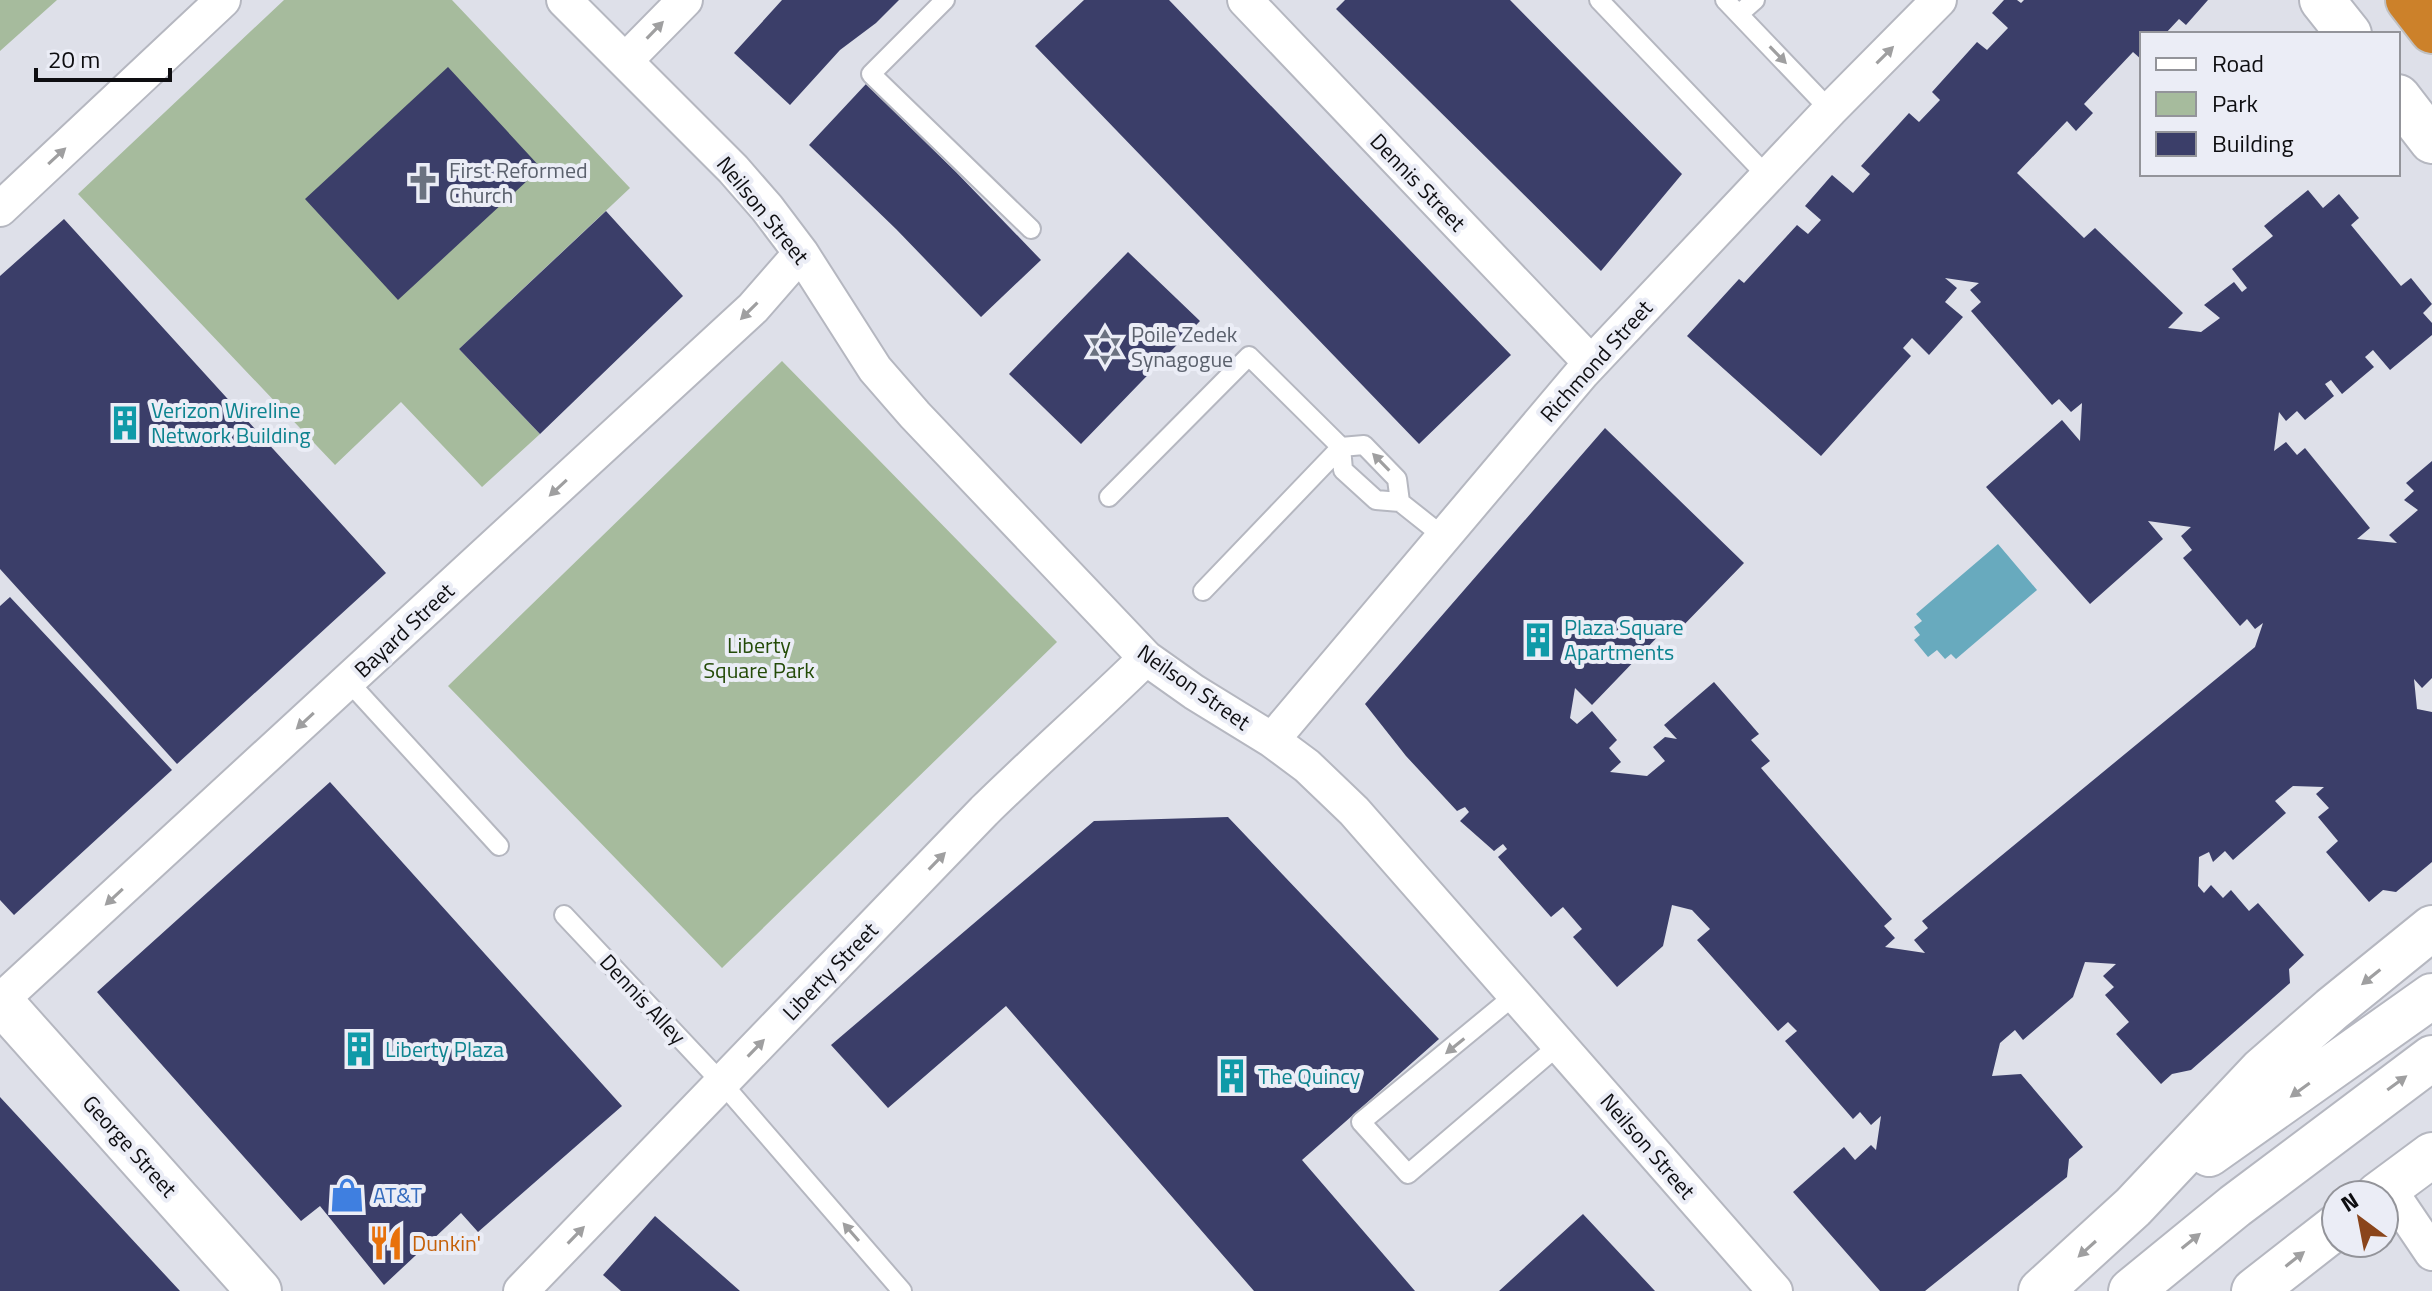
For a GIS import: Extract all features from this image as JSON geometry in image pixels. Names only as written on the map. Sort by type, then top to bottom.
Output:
[{"type":"highway","points":[[2408,0],[2432,31]]},
{"type":"main road","points":[[2322,0],[2347,32]]},
{"type":"main road","points":[[2400,100],[2432,141]]},
{"type":"main road","points":[[2041,1291],[2133,1207],[2262,1070],[2432,928]]},
{"type":"main road","points":[[2133,1207],[2432,996]]},
{"type":"main road","name":"George Street","points":[[0,1001],[259,1291]]},
{"type":"main road","points":[[2131,1291],[2235,1206],[2432,1058]]},
{"type":"main road","points":[[2399,1179],[2432,1155]]},
{"type":"main road","points":[[2254,1291],[2320,1239]]},
{"type":"street","points":[[0,209],[223,0]]},
{"type":"street","name":"Neilson Street","points":[[564,0],[733,169],[767,208],[801,253],[875,369],[915,415],[1146,658],[1272,740],[1307,766],[1354,811],[1775,1291]]},
{"type":"street","points":[[625,61],[685,0]]},
{"type":"street","name":"Dennis Street","points":[[1245,0],[1591,363]]},
{"type":"street","name":"Richmond Street","points":[[1272,740],[1591,363],[1830,110],[1939,0]]},
{"type":"street","name":"Bayard Street","points":[[0,1001],[753,308],[801,253]]},
{"type":"street","name":"Liberty Street","points":[[521,1291],[984,811],[1146,658]]},
{"type":"street","points":[[2400,1213],[2432,1253]]},
{"type":"lane","points":[[945,0],[871,74],[1031,229]]},
{"type":"lane","points":[[1599,0],[1767,176]]},
{"type":"lane","points":[[1725,0],[1830,110]]},
{"type":"lane","points":[[1739,14],[1755,0]]},
{"type":"lane","points":[[1109,497],[1249,356],[1341,447],[1343,470],[1376,500],[1400,502],[1444,537]]},
{"type":"lane","points":[[1203,591],[1341,447],[1364,445],[1397,479],[1400,502]]},
{"type":"lane","points":[[348,681],[499,846]]},
{"type":"lane","name":"Dennis Alley","points":[[564,915],[722,1083],[902,1291]]},
{"type":"lane","points":[[1515,995],[1361,1122],[1408,1174],[1559,1045]]},
{"type":"green space","points":[[0,0],[57,0],[0,51]]},
{"type":"green space","points":[[284,0],[452,0],[630,188],[459,349],[540,434],[482,487],[401,402],[335,465],[78,194]]},
{"type":"green space","name":"Liberty Square Park","points":[[782,361],[1057,642],[722,968],[448,686]]},
{"type":"water","points":[[1998,544],[2037,590],[1956,659],[1951,654],[1945,659],[1937,650],[1928,657],[1914,640],[1920,635],[1914,627],[1922,621],[1916,614]]},
{"type":"building","points":[[782,0],[899,0],[876,23],[840,50],[790,105],[734,53]]},
{"type":"building","points":[[1084,0],[1169,0],[1511,355],[1419,444],[1035,46]]},
{"type":"building","points":[[1345,0],[1510,0],[1682,174],[1601,271],[1336,9]]},
{"type":"building","name":"Plaza Square Apartments","points":[[2004,0],[2021,3],[2024,0],[2208,0],[2186,25],[2179,19],[2167,32],[2140,32],[2140,58],[2133,52],[2084,104],[2093,113],[2076,131],[2067,121],[2017,173],[2084,238],[2095,228],[2183,313],[2168,328],[2201,332],[2220,318],[2204,305],[2234,282],[2242,292],[2247,288],[2232,269],[2273,236],[2264,226],[2308,190],[2323,208],[2339,194],[2359,218],[2351,225],[2401,286],[2411,278],[2432,304],[2423,313],[2432,323],[2432,335],[2390,370],[2373,350],[2365,357],[2374,367],[2342,394],[2331,380],[2325,384],[2334,396],[2305,420],[2297,411],[2286,421],[2279,412],[2274,451],[2286,442],[2297,455],[2305,448],[2370,528],[2357,539],[2397,543],[2389,535],[2418,510],[2404,500],[2414,491],[2406,483],[2432,461],[2432,678],[2422,688],[2414,679],[2417,709],[2432,712],[2432,862],[2396,892],[2383,890],[2369,902],[2326,852],[2338,841],[2318,817],[2329,808],[2316,794],[2324,787],[2293,786],[2275,801],[2286,813],[2233,860],[2225,851],[2213,862],[2209,852],[2199,857],[2198,886],[2204,893],[2211,885],[2223,898],[2231,890],[2249,911],[2258,903],[2304,955],[2289,969],[2290,983],[2191,1070],[2172,1074],[2161,1084],[2116,1034],[2129,1022],[2105,995],[2114,987],[2103,976],[2116,964],[2085,962],[2073,997],[2023,1040],[2015,1030],[2000,1043],[1992,1076],[2021,1074],[2083,1147],[2069,1159],[2067,1177],[1925,1291],[1880,1291],[1793,1192],[1844,1147],[1855,1160],[1871,1145],[1876,1150],[1881,1116],[1871,1125],[1860,1112],[1853,1119],[1785,1041],[1797,1031],[1788,1022],[1778,1031],[1697,940],[1710,929],[1692,910],[1672,905],[1663,946],[1617,987],[1573,937],[1582,929],[1563,907],[1551,917],[1498,857],[1507,849],[1503,844],[1494,851],[1460,821],[1469,812],[1465,807],[1457,811],[1406,756],[1365,704],[1605,428],[1744,563],[1676,633],[1668,626],[1592,705],[1575,688],[1570,718],[1577,724],[1592,711],[1617,740],[1609,748],[1621,762],[1610,772],[1647,776],[1665,761],[1653,747],[1665,737],[1677,739],[1664,725],[1714,682],[1759,734],[1751,740],[1770,761],[1761,768],[1892,919],[1884,926],[1895,938],[1885,947],[1925,953],[1914,940],[1928,928],[1922,921],[2255,647],[2263,623],[2255,629],[2247,619],[2240,626],[2183,558],[2192,550],[2181,536],[2191,527],[2148,521],[2163,539],[2090,604],[1986,487],[2062,420],[2080,441],[2082,403],[2071,412],[2059,399],[2052,405],[1971,311],[1981,302],[1970,290],[1979,283],[1945,278],[1957,288],[1945,302],[1963,317],[1929,355],[1912,338],[1903,348],[1911,356],[1821,456],[1687,336],[1739,279],[1744,283],[1797,225],[1808,234],[1821,220],[1805,206],[1832,175],[1853,193],[1870,174],[1861,166],[1909,113],[1919,122],[1940,100],[1932,92],[1977,42],[1987,50],[2008,28],[1992,13]]},
{"type":"building","name":"First Reformed Church","points":[[448,67],[541,168],[398,300],[305,199]]},
{"type":"building","points":[[866,84],[1041,260],[981,317],[809,145]]},
{"type":"building","points":[[606,211],[683,296],[540,434],[459,349]]},
{"type":"building","name":"Verizon Wireline Network Building","points":[[64,219],[386,573],[177,764],[0,569],[0,276]]},
{"type":"building","name":"Poile Zedek Synagogue","points":[[1128,252],[1200,321],[1081,444],[1009,374]]},
{"type":"building","points":[[10,597],[172,770],[14,915],[0,900],[0,606]]},
{"type":"building","name":"Liberty Plaza","points":[[330,782],[622,1106],[478,1232],[461,1213],[384,1285],[320,1206],[301,1221],[97,992]]},
{"type":"building","name":"The Quincy","points":[[1228,817],[1439,1039],[1302,1160],[1415,1291],[1254,1291],[1006,1006],[888,1108],[831,1045],[1094,821]]},
{"type":"building","points":[[0,1097],[180,1291],[0,1291]]},
{"type":"building","points":[[1583,1214],[1655,1291],[1499,1291]]},
{"type":"building","points":[[655,1216],[740,1291],[621,1291],[603,1275]]},
{"type":"place","name":"First Reformed Church","points":[[423,183]]},
{"type":"place","name":"Poile Zedek Synagogue","points":[[1105,347]]},
{"type":"place","name":"Verizon Wireline Network Building","points":[[125,423]]},
{"type":"place","name":"Plaza Square Apartments","points":[[1538,640]]},
{"type":"place","name":"Liberty Plaza","points":[[359,1049]]},
{"type":"place","name":"The Quincy","points":[[1232,1076]]},
{"type":"place","name":"AT&T","points":[[347,1195]]},
{"type":"place","name":"Dunkin'","points":[[386,1243]]}]
